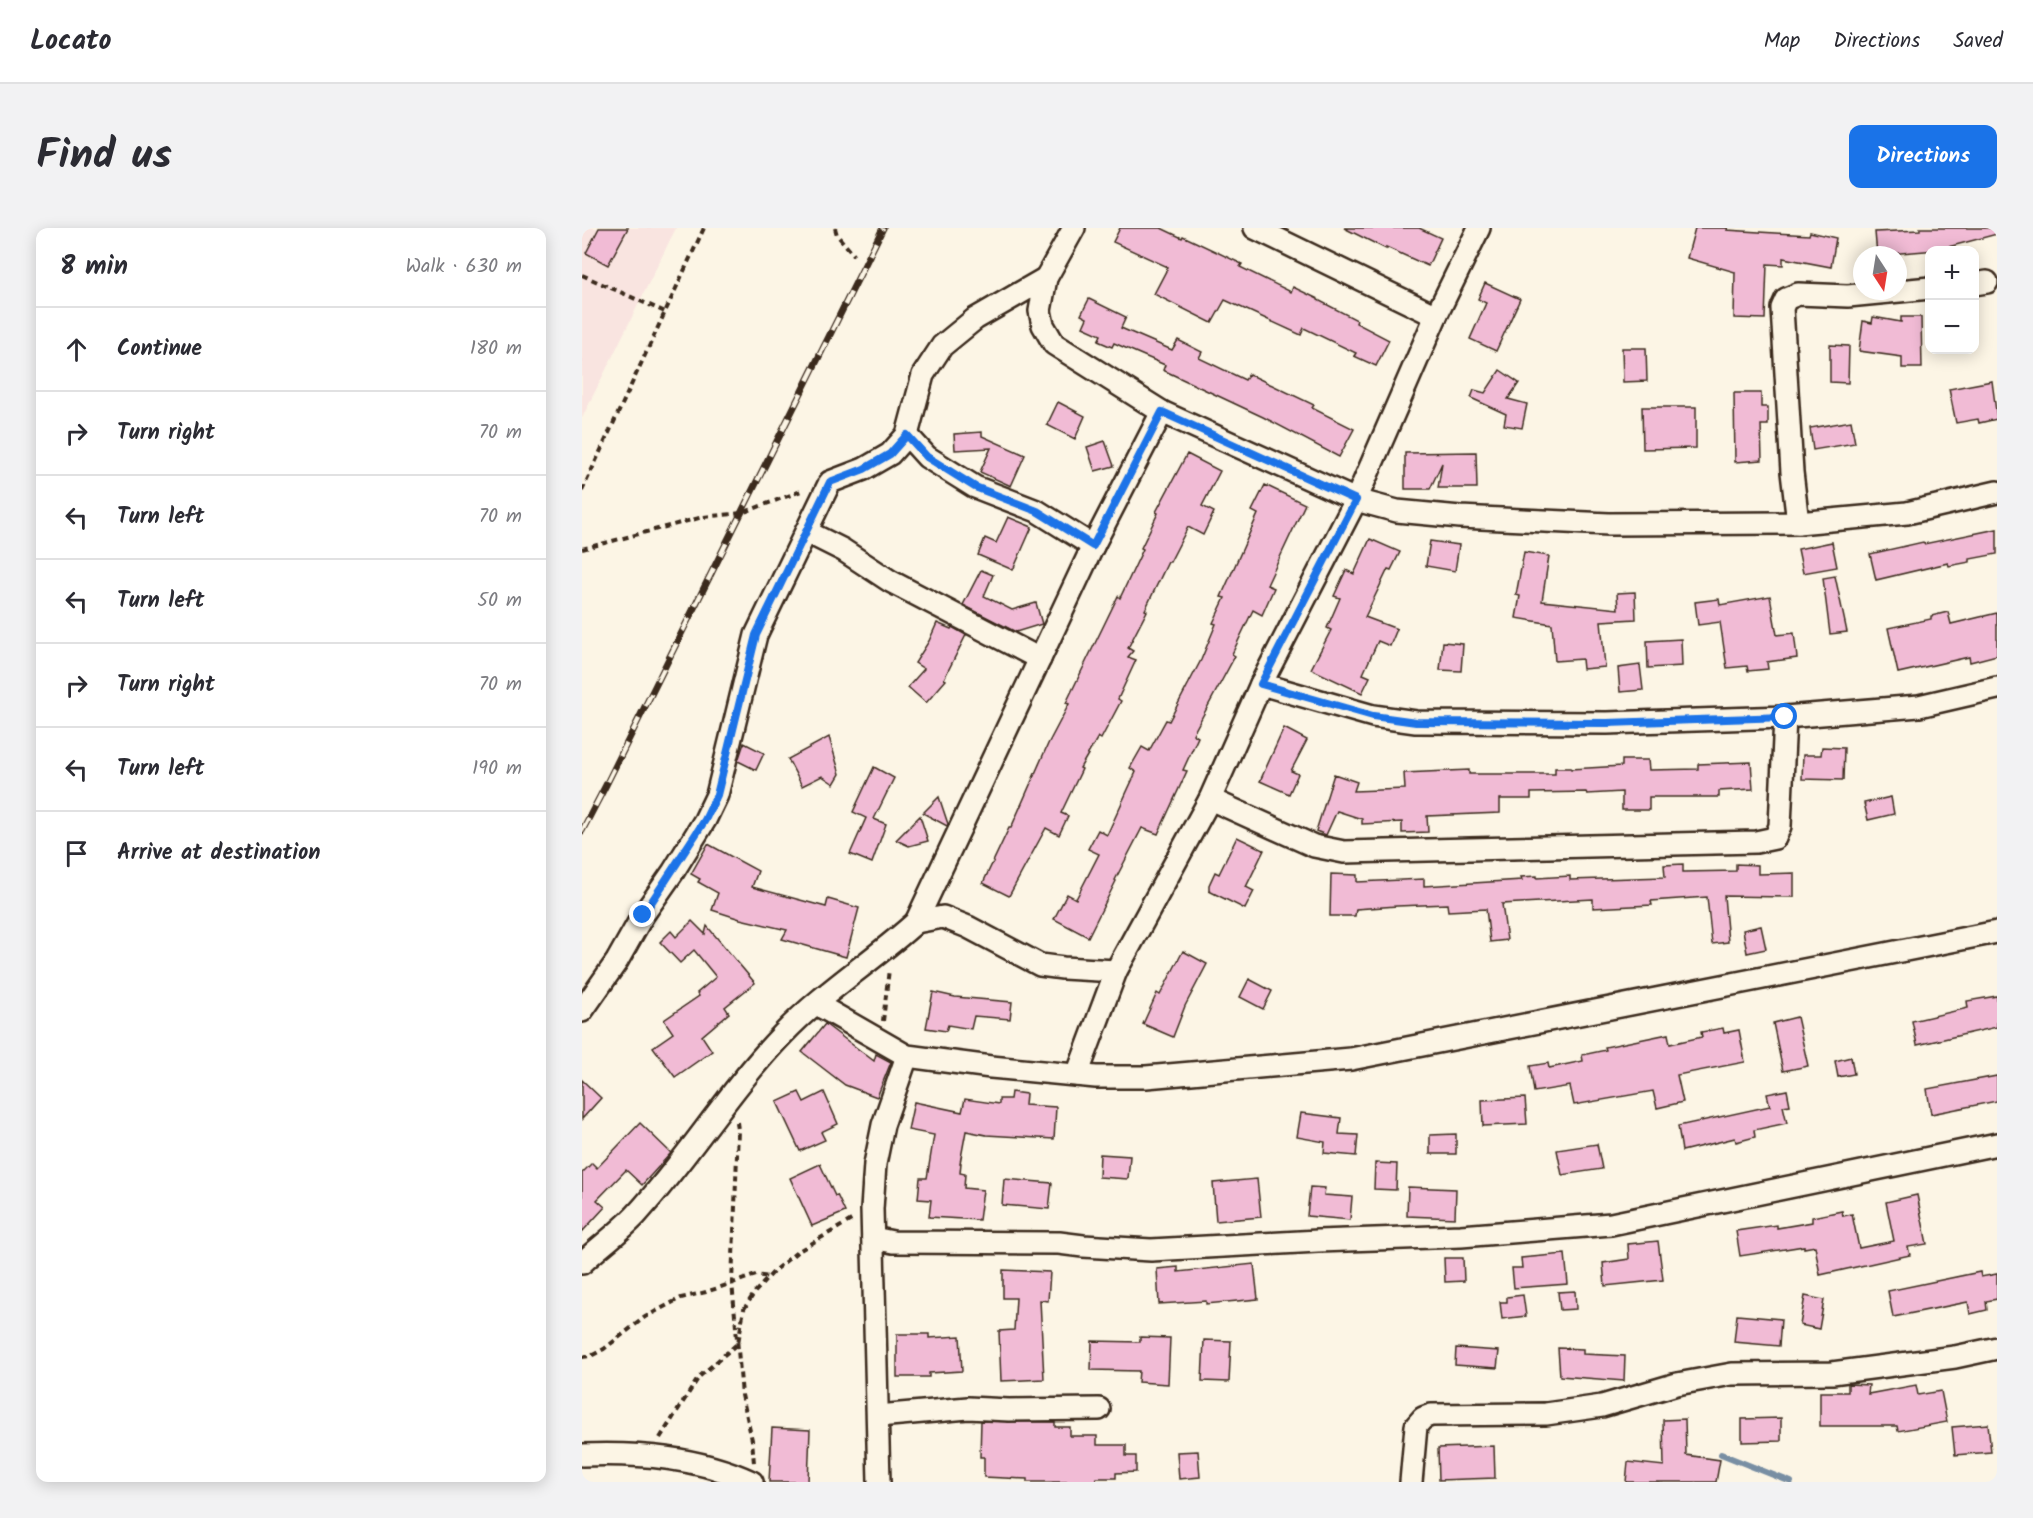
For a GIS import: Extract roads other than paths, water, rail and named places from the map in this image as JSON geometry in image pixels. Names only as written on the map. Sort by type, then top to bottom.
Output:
[{"type":"street","points":[[1074,228],[1046,279],[1040,311],[1043,325],[1054,344],[1162,412],[1356,500],[1397,511],[1472,518],[1609,524],[1798,523],[1907,513],[1997,492]]},
{"type":"street","points":[[1255,228],[1436,316]]},
{"type":"street","points":[[1077,1075],[1116,971],[1210,799],[1261,684],[1356,500],[1436,316],[1479,228]]},
{"type":"street","points":[[582,1011],[616,962],[643,915],[705,820],[717,795],[756,635],[830,482],[864,469],[890,454],[907,435],[923,375],[942,346],[975,319],[1046,279]]},
{"type":"street","points":[[1798,523],[1792,472],[1782,308],[1786,299],[1798,294],[1848,296],[1925,288]]},
{"type":"street","points":[[582,1263],[634,1217],[752,1067],[784,1032],[916,922],[1093,546],[1162,412]]},
{"type":"street","points":[[907,435],[927,457],[975,487],[1037,511],[1093,546]]},
{"type":"street","points":[[807,532],[843,550],[890,581],[1040,659]]},
{"type":"street","points":[[1261,684],[1373,716],[1416,722],[1607,723],[1785,717],[1919,706],[1997,688]]},
{"type":"street","points":[[1210,799],[1314,846],[1344,852],[1756,842],[1775,838],[1780,826],[1785,717]]},
{"type":"street","points":[[916,922],[943,917],[968,927],[1040,964],[1063,968],[1116,971]]},
{"type":"street","points":[[818,1002],[825,1009],[907,1056],[1096,1077],[1146,1077],[1351,1059],[1997,932]]},
{"type":"street","points":[[879,1482],[872,1209],[875,1164],[883,1125],[907,1056]]},
{"type":"street","points":[[873,1238],[893,1242],[1059,1243],[1151,1250],[1461,1236],[1611,1224],[1997,1144]]},
{"type":"street","points":[[1411,1482],[1416,1426],[1423,1418],[1431,1415],[1546,1414],[1602,1406],[1677,1384],[1732,1374],[1832,1373],[1997,1348]]},
{"type":"street","points":[[878,1416],[968,1408],[1099,1409]]},
{"type":"street","points":[[582,1455],[617,1453],[654,1456],[697,1463],[753,1477]]},
{"type":"waterway","points":[[1721,1454],[1791,1482]]},
{"type":"railway","points":[[582,831],[883,228]]}]
